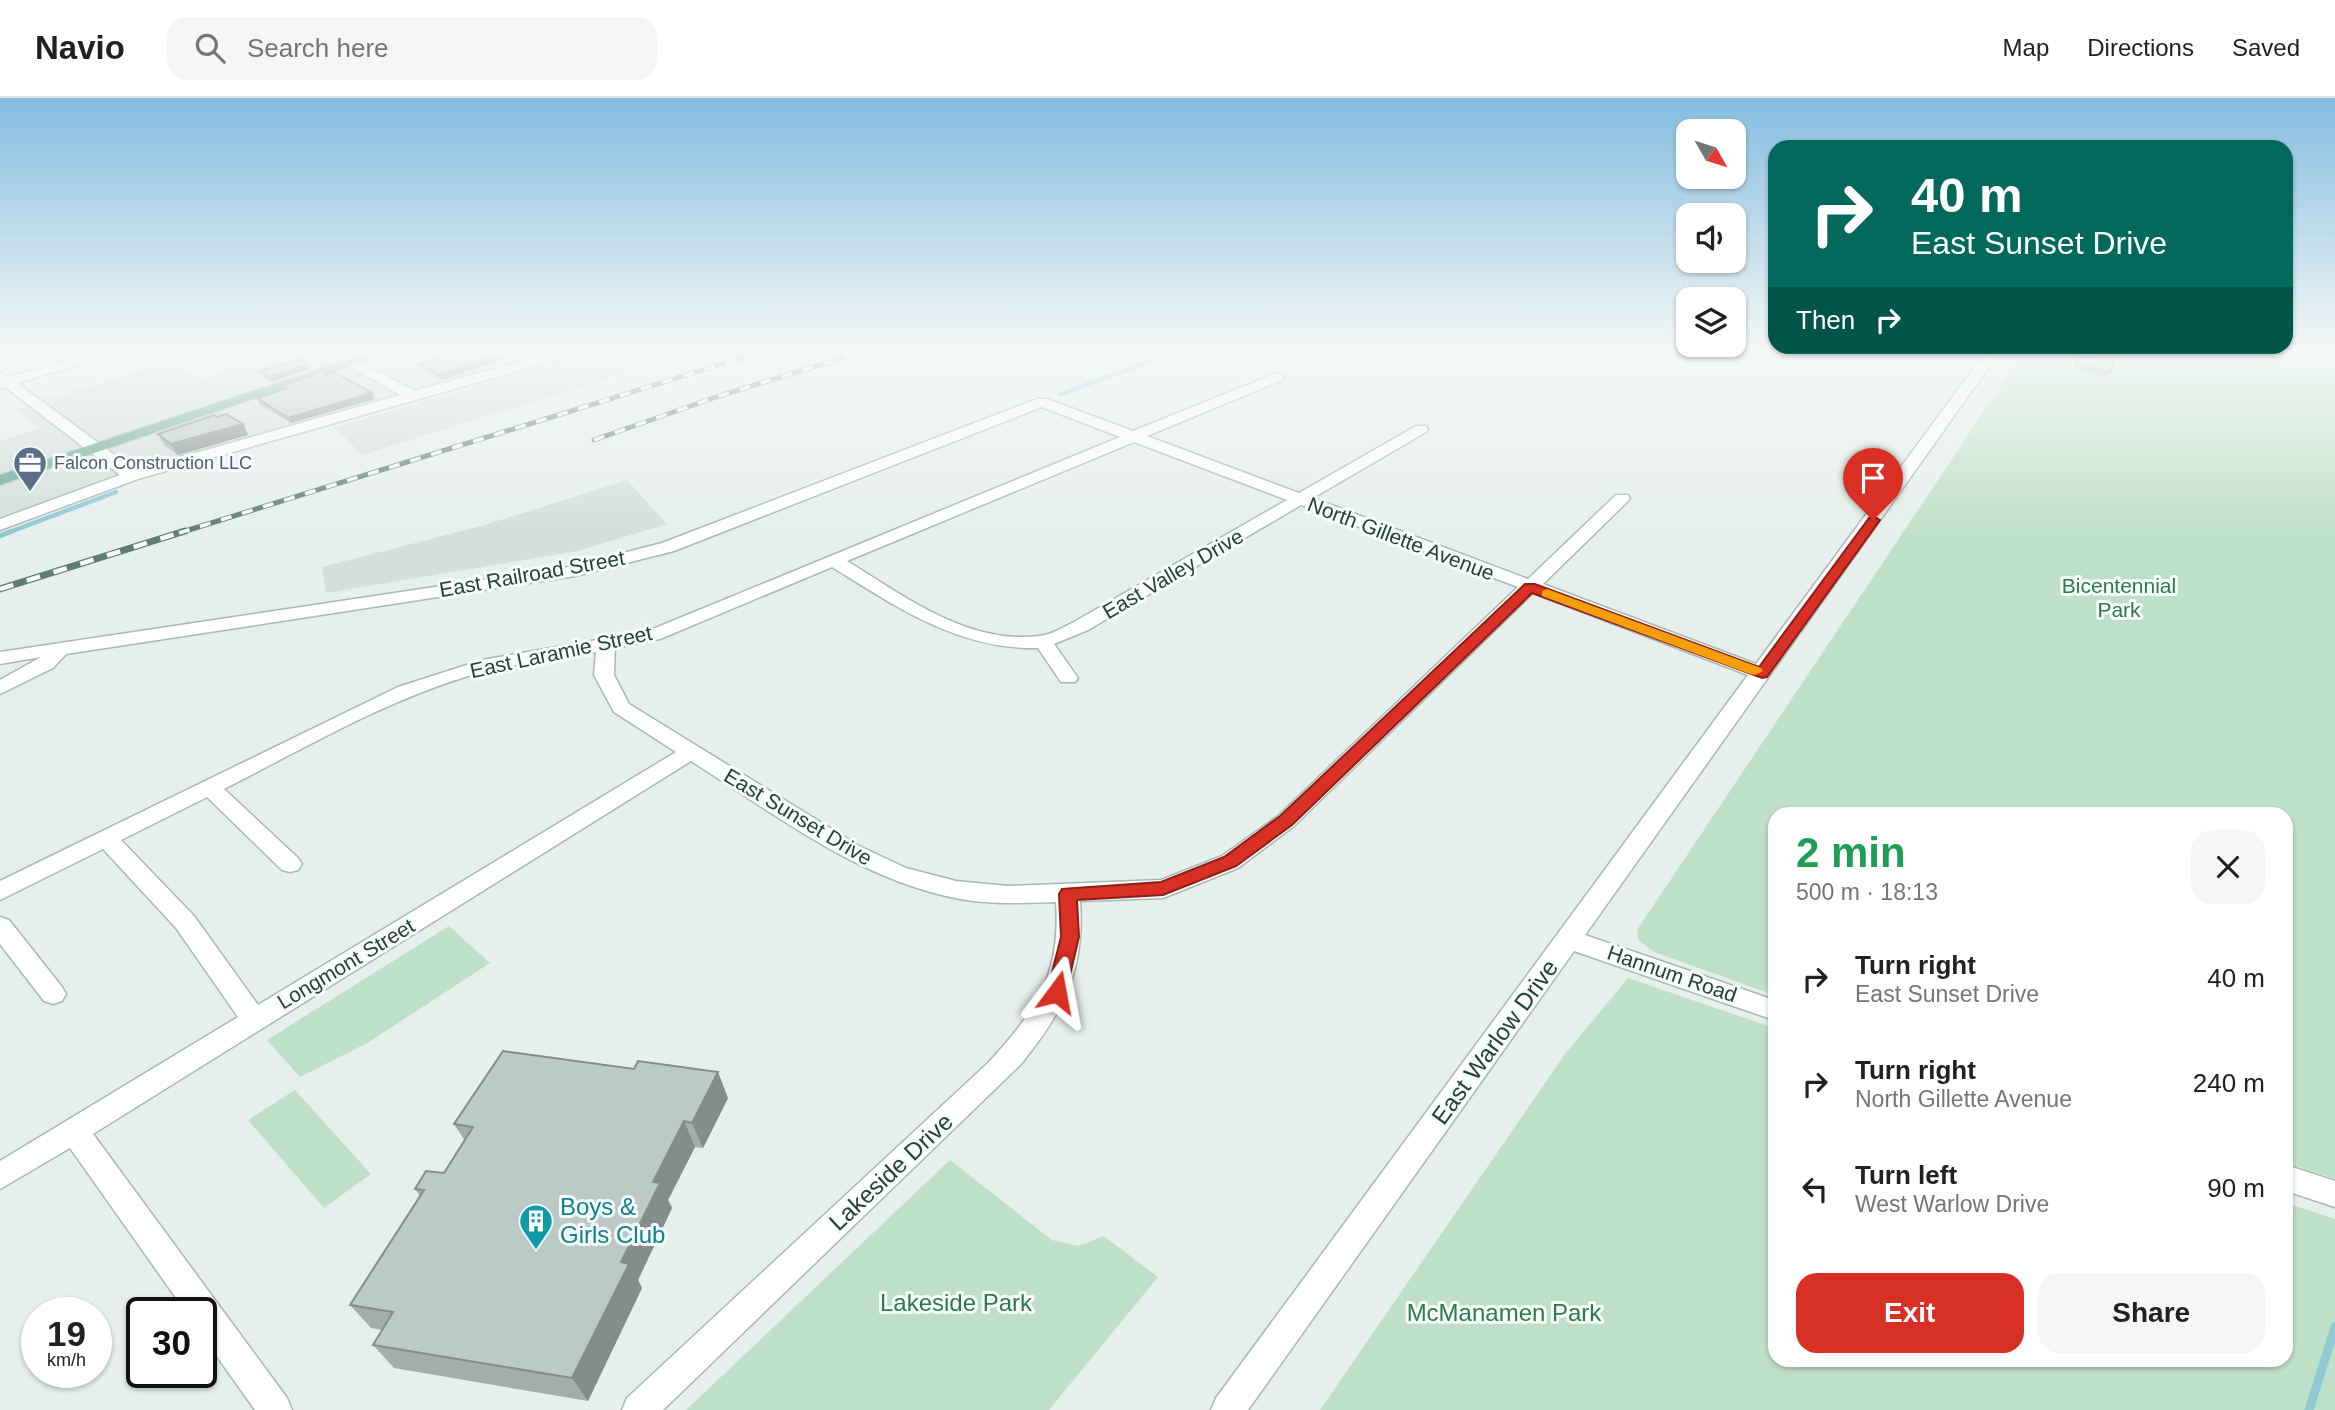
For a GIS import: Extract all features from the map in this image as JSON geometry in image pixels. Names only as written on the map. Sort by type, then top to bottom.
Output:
[{"type":"main road","points":[[0,480],[207,411]]},
{"type":"street","points":[[43,411],[132,476]]},
{"type":"street","points":[[0,525],[132,476],[363,411]]},
{"type":"street","name":"East Railroad Street","points":[[0,659],[569,572],[668,548],[1018,411]]},
{"type":"street","name":"North Gillette Avenue","points":[[1066,411],[1762,673]]},
{"type":"street","name":"East Laramie Street","points":[[0,891],[380,702],[433,680],[484,666],[606,646],[653,635],[1194,411]]},
{"type":"street","name":"East Warlow Drive","points":[[1228,1410],[1950,411]]},
{"type":"street","name":"East Valley Drive","points":[[834,561],[960,631],[999,643],[1043,642],[1081,626],[1421,429]]},
{"type":"street","name":"East Sunset Drive","points":[[606,646],[604,675],[621,708],[851,852],[899,874],[956,890],[1008,895],[1163,889],[1230,862],[1286,821],[1622,498]]},
{"type":"street","points":[[1043,642],[1068,678]]},
{"type":"street","points":[[0,688],[46,664],[60,649]]},
{"type":"street","name":"Longmont Street","points":[[0,1175],[691,752]]},
{"type":"street","points":[[209,787],[289,863]]},
{"type":"street","points":[[106,838],[185,922],[254,1020]]},
{"type":"street","name":"Lakeside Drive","points":[[639,1410],[998,1071],[1035,1029],[1057,992],[1070,937],[1068,894]]},
{"type":"street","points":[[0,926],[53,994]]},
{"type":"street","name":"Hannum Road","points":[[1569,939],[1768,1008]]},
{"type":"street","points":[[74,1130],[275,1410]]},
{"type":"street","points":[[2293,1180],[2335,1194]]},
{"type":"shaded area","points":[[19,411],[352,411],[111,480],[0,521],[0,441],[40,428]]},
{"type":"shaded area","points":[[390,411],[503,411],[362,455],[335,427]]},
{"type":"shaded area","points":[[627,480],[667,524],[577,551],[326,593],[322,567],[485,525]]},
{"type":"green space","name":"Bicentennial Park","points":[[1984,411],[2335,411],[2335,1179],[2293,1165],[2293,807],[1768,807],[1768,993],[1654,952],[1638,940],[1637,930]]},
{"type":"green space","points":[[449,926],[490,963],[369,1042],[300,1077],[267,1040]]},
{"type":"green space","name":"McManamen Park","points":[[1628,978],[1768,1026],[1768,1367],[2293,1367],[2293,1205],[2335,1219],[2335,1410],[1320,1410],[1565,1054]]},
{"type":"green space","points":[[295,1090],[371,1174],[324,1208],[248,1120]]},
{"type":"green space","name":"Lakeside Park","points":[[950,1160],[1052,1240],[1078,1246],[1104,1236],[1158,1277],[1049,1410],[686,1410]]},
{"type":"building","points":[[278,411],[311,411],[288,418]]},
{"type":"building","points":[[226,414],[243,424],[171,444],[158,434],[214,415],[217,417]]},
{"type":"building","name":"Boys & Girls Club","points":[[503,1051],[634,1069],[638,1061],[718,1072],[692,1123],[684,1121],[653,1182],[660,1183],[621,1262],[629,1264],[572,1378],[373,1345],[393,1312],[350,1305],[424,1190],[415,1189],[426,1171],[444,1173],[473,1127],[454,1124]]},
{"type":"waterway","points":[[9,532],[116,492]]},
{"type":"waterway","points":[[0,536],[9,532]]},
{"type":"waterway","points":[[2309,1410],[2335,1327]]},
{"type":"railway","points":[[179,533],[570,411]]},
{"type":"railway","points":[[594,440],[676,411]]},
{"type":"railway","points":[[0,589],[185,531]]},
{"type":"slow traffic","points":[[1547,594],[1755,671]]},
{"type":"place","name":"Falcon Construction LLC","points":[[30,493]]},
{"type":"place","name":"Boys & Girls Club","points":[[536,1251]]},
{"type":"route","points":[[1057,992],[1070,937],[1068,894],[1163,889],[1230,862],[1286,821],[1530,587],[1762,673],[1873,520]]}]
